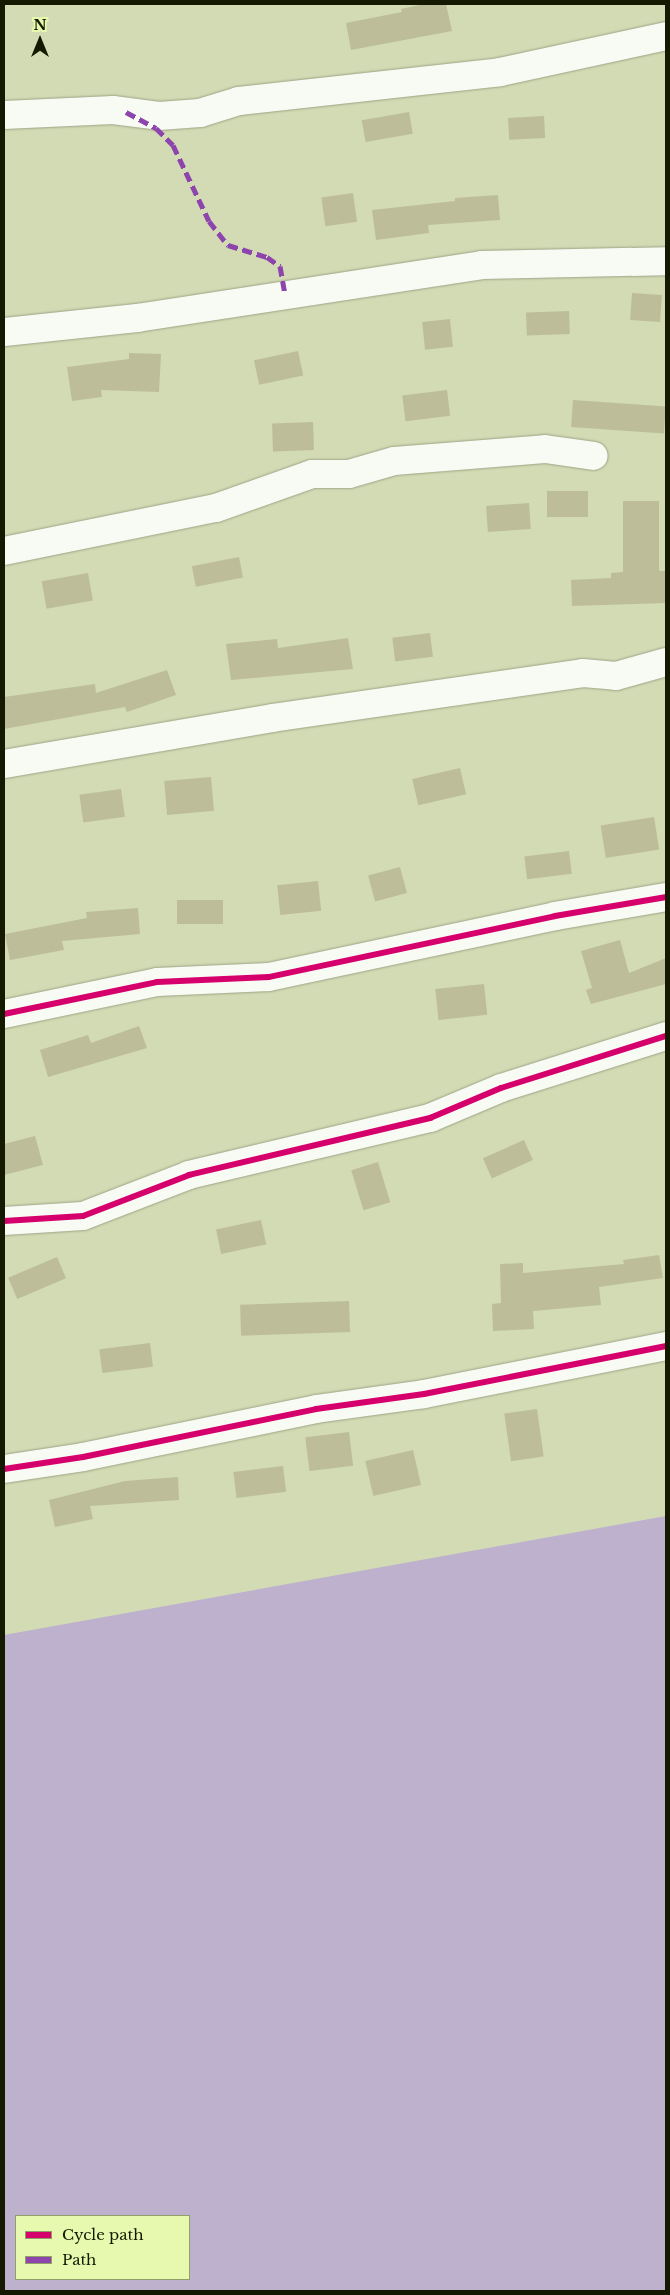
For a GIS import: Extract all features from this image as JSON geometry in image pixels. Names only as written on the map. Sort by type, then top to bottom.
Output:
[{"type":"street","points":[[4,115],[113,110],[159,116],[200,113],[239,101],[500,72],[666,36]]},
{"type":"street","points":[[4,332],[137,318],[482,265],[666,261]]},
{"type":"street","points":[[4,550],[216,508],[312,474],[349,474],[394,461],[545,449],[594,456]]},
{"type":"street","points":[[4,764],[282,717],[584,673],[616,676],[666,662]]},
{"type":"street","points":[[4,1014],[157,982],[269,977],[555,916],[666,897]]},
{"type":"street","points":[[4,1221],[83,1216],[189,1175],[430,1118],[501,1088],[666,1036]]},
{"type":"street","points":[[4,1469],[83,1457],[316,1409],[424,1394],[666,1346]]},
{"type":"shaded area","points":[[666,1516],[666,2291],[4,2291],[4,1635]]},
{"type":"building","points":[[424,4],[446,4],[452,31],[351,50],[346,23],[402,12],[401,9]]},
{"type":"building","points":[[409,112],[413,134],[366,142],[362,120]]},
{"type":"building","points":[[544,116],[545,138],[509,140],[508,118]]},
{"type":"building","points":[[353,193],[357,222],[325,226],[321,197]]},
{"type":"building","points":[[498,195],[500,220],[428,225],[429,233],[376,240],[372,210],[455,201],[455,198]]},
{"type":"building","points":[[632,293],[662,295],[660,322],[630,320]]},
{"type":"building","points":[[569,311],[570,334],[527,335],[526,313]]},
{"type":"building","points":[[450,319],[453,347],[425,350],[422,322]]},
{"type":"building","points":[[298,351],[303,375],[259,385],[254,360]]},
{"type":"building","points":[[129,353],[161,354],[159,392],[101,390],[102,397],[72,401],[67,367],[129,359]]},
{"type":"building","points":[[447,390],[450,416],[406,421],[402,395]]},
{"type":"building","points":[[573,400],[666,406],[664,433],[571,427]]},
{"type":"building","points":[[313,422],[314,450],[273,451],[272,423]]},
{"type":"building","points":[[547,491],[588,491],[588,517],[547,517]]},
{"type":"building","points":[[623,501],[659,501],[659,571],[665,571],[666,603],[572,606],[571,580],[611,578],[611,573],[623,572]]},
{"type":"building","points":[[529,503],[531,529],[488,532],[486,506]]},
{"type":"building","points":[[239,557],[243,578],[196,587],[192,566]]},
{"type":"building","points":[[88,573],[93,601],[47,609],[42,581]]},
{"type":"building","points":[[430,633],[433,657],[395,661],[392,638]]},
{"type":"building","points":[[348,638],[353,669],[231,680],[226,644],[277,639],[278,648]]},
{"type":"building","points":[[167,670],[176,695],[127,712],[125,707],[4,729],[4,697],[95,684],[96,693]]},
{"type":"building","points":[[460,768],[466,794],[418,805],[412,779]]},
{"type":"building","points":[[211,777],[214,811],[167,815],[164,781]]},
{"type":"building","points":[[121,789],[125,817],[83,823],[79,795]]},
{"type":"building","points":[[654,817],[659,850],[606,858],[601,825]]},
{"type":"building","points":[[569,851],[572,874],[527,879],[524,856]]},
{"type":"building","points":[[400,867],[407,893],[375,902],[368,876]]},
{"type":"building","points":[[318,881],[321,911],[280,915],[277,885]]},
{"type":"building","points":[[177,900],[223,900],[223,924],[177,924]]},
{"type":"building","points":[[138,908],[140,934],[62,941],[64,950],[10,960],[5,934],[87,918],[86,912]]},
{"type":"building","points":[[620,940],[629,973],[666,958],[666,984],[591,1004],[586,990],[592,988],[581,951]]},
{"type":"building","points":[[484,984],[487,1015],[439,1020],[435,989]]},
{"type":"building","points":[[139,1026],[147,1048],[48,1077],[40,1050],[88,1035],[91,1043]]},
{"type":"building","points":[[35,1136],[43,1165],[4,1175],[4,1144]]},
{"type":"building","points":[[524,1140],[533,1160],[492,1178],[483,1158]]},
{"type":"building","points":[[378,1162],[390,1202],[364,1210],[351,1170]]},
{"type":"building","points":[[261,1220],[266,1244],[221,1254],[216,1230]]},
{"type":"building","points":[[659,1255],[663,1278],[599,1287],[601,1305],[533,1311],[534,1329],[493,1331],[492,1304],[501,1303],[500,1264],[523,1263],[523,1273],[624,1264],[623,1260]]},
{"type":"building","points":[[57,1257],[66,1278],[17,1299],[8,1278]]},
{"type":"building","points":[[349,1301],[350,1332],[241,1336],[240,1305]]},
{"type":"building","points":[[150,1343],[153,1367],[102,1373],[99,1349]]},
{"type":"building","points":[[537,1409],[544,1457],[511,1461],[504,1414]]},
{"type":"building","points":[[349,1432],[353,1466],[309,1471],[305,1437]]},
{"type":"building","points":[[413,1450],[421,1485],[373,1496],[365,1461]]},
{"type":"building","points":[[283,1466],[286,1492],[237,1498],[233,1472]]},
{"type":"building","points":[[178,1477],[179,1500],[90,1506],[93,1519],[55,1527],[49,1500],[125,1481]]},
{"type":"marked path","points":[[126,112],[156,128],[173,145],[209,221],[228,245],[267,257],[280,266],[285,294]]},
{"type":"cycle path","points":[[4,1014],[157,982],[269,977],[555,916],[666,897]]},
{"type":"cycle path","points":[[4,1221],[83,1216],[189,1175],[430,1118],[501,1088],[666,1036]]},
{"type":"cycle path","points":[[4,1469],[83,1457],[316,1409],[424,1394],[666,1346]]}]
